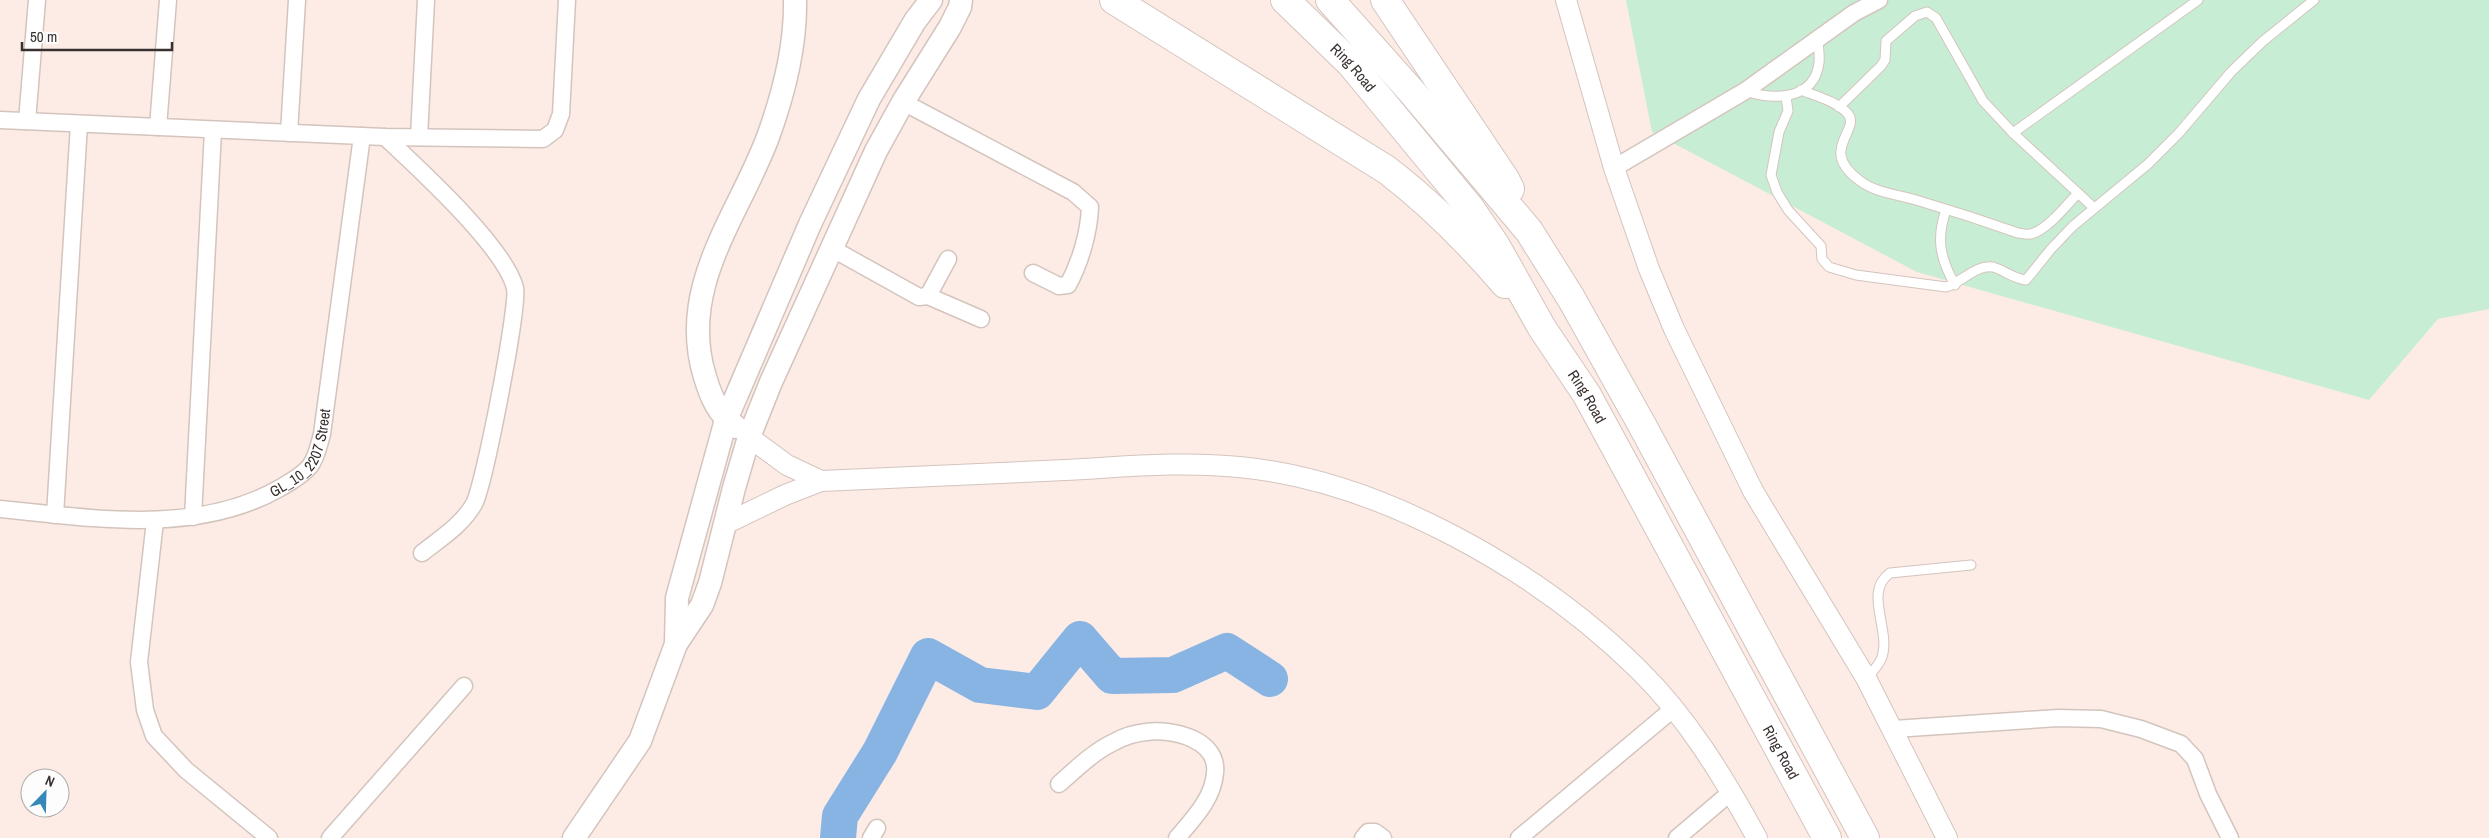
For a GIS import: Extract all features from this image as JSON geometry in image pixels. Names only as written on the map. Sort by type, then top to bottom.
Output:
[{"type":"highway","points":[[1114,0],[1402,181],[1453,227],[1542,328]]},
{"type":"highway","name":"Ring Road","points":[[1285,0],[1351,64],[1470,208],[1496,246],[1542,328],[1587,395],[1827,838]]},
{"type":"highway","name":"Ring Road","points":[[1330,0],[1406,85],[1529,232],[1571,298],[1642,425],[1865,838]]},
{"type":"highway","points":[[1385,0],[1505,179],[1529,232]]},
{"type":"main road","points":[[749,437],[726,420],[718,409],[702,368],[698,348],[697,311],[712,259],[768,138],[785,89],[796,22],[795,0]]},
{"type":"main road","points":[[676,644],[677,598],[726,420],[810,224],[869,99],[915,21],[931,0]]},
{"type":"main road","points":[[574,838],[640,741],[676,644],[702,604],[710,583],[724,524],[749,437],[771,382],[876,151],[903,102],[950,27],[960,7],[961,0]]},
{"type":"street","points":[[27,121],[37,0]]},
{"type":"street","points":[[158,127],[168,0]]},
{"type":"street","points":[[289,133],[297,0]]},
{"type":"street","points":[[419,138],[426,0]]},
{"type":"street","points":[[0,120],[213,131],[384,137],[543,139],[555,130],[561,114],[567,0]]},
{"type":"street","points":[[1566,0],[1614,168],[1649,269],[1674,328],[1753,491],[1866,678],[1894,729],[1947,838]]},
{"type":"street","points":[[1614,168],[1745,91],[1854,13],[1879,0]]},
{"type":"street","points":[[903,102],[1073,192],[1090,207],[1087,230],[1075,273],[1068,285],[1059,286],[1033,273]]},
{"type":"street","points":[[55,515],[79,124]]},
{"type":"street","points":[[193,517],[213,131]]},
{"type":"street","name":"GL_10_2207 Street","points":[[0,509],[55,515],[154,521],[193,517],[258,501],[295,480],[310,466],[322,434],[362,136]]},
{"type":"street","points":[[384,137],[419,169],[484,238],[505,264],[515,289],[513,316],[487,456],[475,502],[462,521],[422,553]]},
{"type":"street","points":[[831,248],[919,296],[928,296],[981,319]]},
{"type":"street","points":[[928,296],[948,259]]},
{"type":"street","points":[[749,437],[787,465],[821,481]]},
{"type":"street","points":[[724,524],[785,495],[821,481],[1172,465],[1239,467],[1292,475],[1343,488],[1401,511],[1470,545],[1522,576],[1582,621],[1639,670],[1673,709],[1731,792],[1757,838]]},
{"type":"street","points":[[154,521],[139,662],[145,710],[154,736],[186,770],[269,838]]},
{"type":"street","points":[[330,838],[464,686]]},
{"type":"street","points":[[1519,838],[1673,709]]},
{"type":"street","points":[[1894,729],[2058,718],[2101,719],[2141,728],[2181,744],[2195,759],[2208,794],[2230,838]]},
{"type":"street","points":[[1059,784],[1088,758],[1114,741],[1147,731],[1176,733],[1197,740],[1211,752],[1216,773],[1204,805],[1177,838]]},
{"type":"street","points":[[1677,838],[1731,792]]},
{"type":"street","points":[[1363,838],[1368,832],[1375,832],[1383,838]]},
{"type":"lane","points":[[2013,134],[2198,0]]},
{"type":"lane","points":[[1786,97],[1788,111],[1779,132],[1771,174],[1777,192],[1788,210],[1821,246],[1822,259],[1829,266],[1856,276],[1928,285],[1955,285],[1981,268],[1992,267],[2026,280],[2050,249],[2093,208],[2148,164],[2262,42],[2314,0]]},
{"type":"lane","points":[[1839,107],[1881,66],[1885,60],[1886,41],[1915,16],[1927,12],[1936,18],[1983,102],[2013,134],[2093,208]]},
{"type":"lane","points":[[1745,91],[1758,96],[1786,97],[1801,90],[1814,79],[1819,63],[1818,39]]},
{"type":"lane","points":[[1801,90],[1839,107],[1851,119],[1851,125],[1839,151],[1841,161],[1859,181],[1880,191],[2018,233],[2030,234],[2038,231],[2057,216],[2078,193]]},
{"type":"lane","points":[[1946,210],[1939,232],[1941,254],[1955,285]]},
{"type":"lane","points":[[1866,678],[1882,658],[1885,644],[1877,590],[1882,579],[1890,573],[1971,565]]},
{"type":"green space","points":[[1626,0],[2489,0],[2489,309],[2438,319],[2369,400],[1917,272],[1652,132]]},
{"type":"waterway","points":[[838,838],[840,816],[880,752],[928,656],[980,685],[1037,692],[1080,639],[1112,676],[1173,675],[1227,651],[1270,679]]}]
